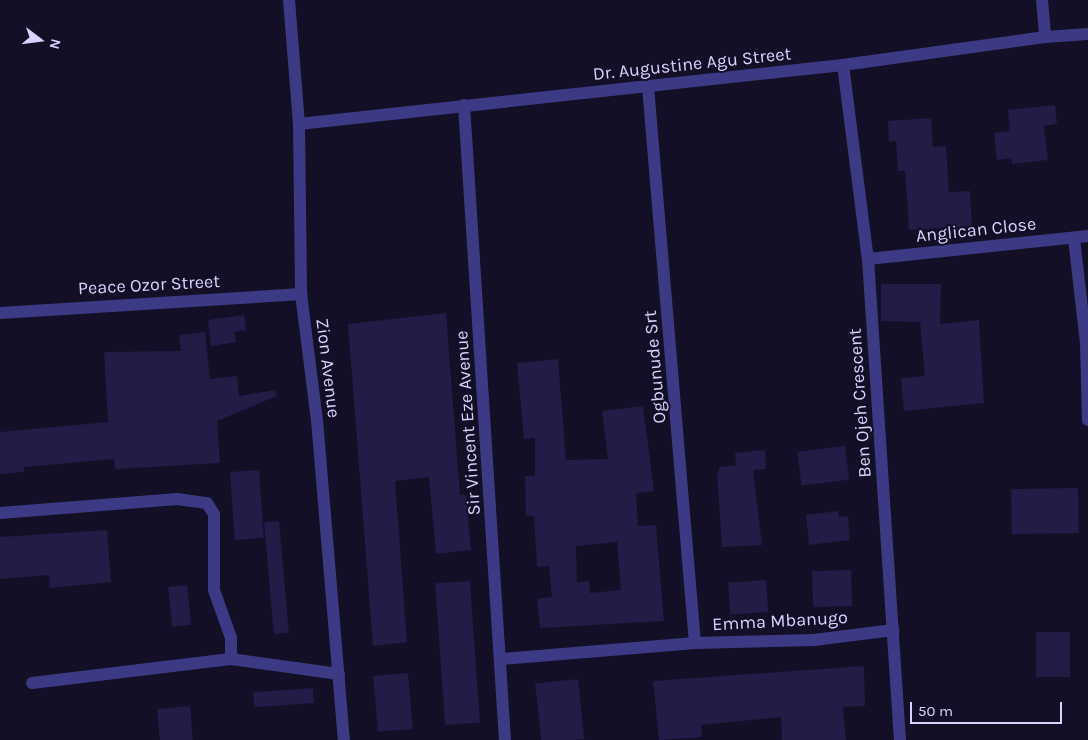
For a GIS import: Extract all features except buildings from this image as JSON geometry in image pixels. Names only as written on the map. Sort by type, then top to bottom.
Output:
[{"type":"street","name":"Zion Avenue","points":[[289,0],[299,124],[301,294],[317,420],[344,740]]},
{"type":"street","points":[[1042,0],[1045,37]]},
{"type":"street","name":"Dr. Augustine Agu Street","points":[[299,124],[843,65],[1045,37],[1088,34]]},
{"type":"street","name":"Ben Ojeh Crescent","points":[[843,65],[868,259],[900,740]]},
{"type":"street","name":"Ogbunude Srt","points":[[648,87],[695,643]]},
{"type":"street","name":"Sir Vincent Eze Avenue","points":[[464,105],[502,659],[505,740]]},
{"type":"street","name":"Anglican Close","points":[[868,259],[1088,236]]},
{"type":"street","points":[[1074,238],[1086,343],[1088,420]]},
{"type":"street","name":"Peace Ozor Street","points":[[0,313],[301,294]]},
{"type":"street","points":[[0,514],[177,499],[207,502],[214,514],[214,590],[231,638],[231,659]]},
{"type":"street","name":"Emma Mbanugo","points":[[502,659],[695,643],[814,640],[893,630]]},
{"type":"street","points":[[32,683],[231,659],[339,674]]}]
